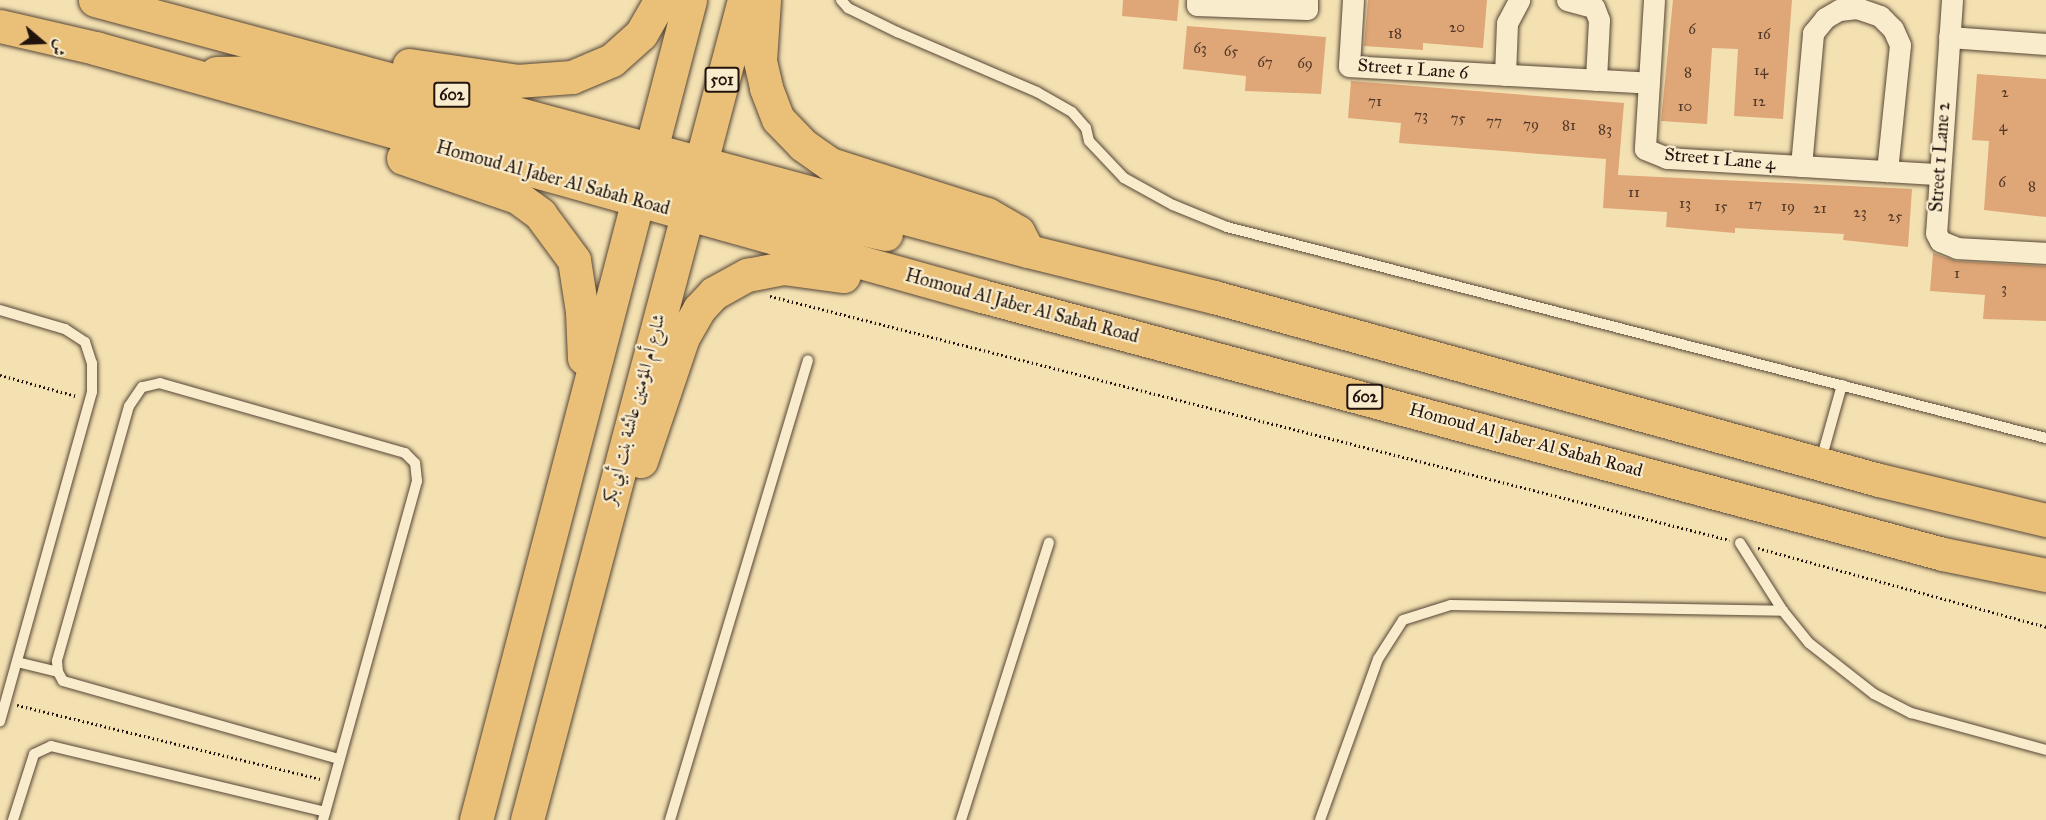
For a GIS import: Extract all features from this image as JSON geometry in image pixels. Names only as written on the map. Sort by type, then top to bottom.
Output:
[{"type":"main road","name":"Homoud Al Jaber Al Sabah Road","points":[[95,0],[253,41],[644,175]]},
{"type":"main road","points":[[253,41],[517,81],[544,81],[572,77],[612,60],[641,34],[662,0]]},
{"type":"main road","points":[[476,820],[585,394],[690,0]]},
{"type":"main road","name":"شارع أم المؤمنين عائشة بنت أبي بكر","points":[[527,820],[744,0]]},
{"type":"main road","points":[[764,0],[760,61],[766,88],[778,119],[803,145],[830,164],[996,219],[1018,232],[1028,251]]},
{"type":"main road","name":"Homoud Al Jaber Al Sabah Road","points":[[9,33],[187,74],[294,106],[644,175],[693,188],[982,296],[1943,554],[2046,575]]},
{"type":"main road","points":[[187,74],[266,72],[304,80],[644,175],[681,172],[693,188],[984,257],[1028,251],[1214,297],[1820,464],[2046,520]]},
{"type":"main road","points":[[294,106],[322,128],[517,197],[540,214],[574,260],[582,311],[585,394]]},
{"type":"main road","points":[[579,619],[612,544],[684,337],[699,309],[714,293],[747,275],[783,267],[982,296]]},
{"type":"street","points":[[1197,0],[1197,5],[1306,9],[1307,0]]},
{"type":"street","name":"Street 1 Lane 6","points":[[1353,0],[1349,66],[1649,83]]},
{"type":"street","points":[[1504,75],[1507,23],[1519,0]]},
{"type":"street","points":[[1567,0],[1594,8],[1599,20],[1596,80]]},
{"type":"street","name":"Street 1 Lane 4","points":[[1654,0],[1645,149],[1667,158],[1938,174]]},
{"type":"street","name":"Street 1 Lane 2","points":[[1952,0],[1935,224],[1940,241],[1957,248],[2046,253]]},
{"type":"street","name":"Street 1 Lane 4","points":[[1801,166],[1813,33],[1825,18],[1839,10],[1857,8],[1880,16],[1893,29],[1900,45],[1887,171]]},
{"type":"street","points":[[1949,37],[2046,44]]},
{"type":"lane","points":[[841,0],[848,8],[897,32],[1037,92],[1072,112],[1086,128],[1089,141],[1125,178],[1173,205],[1227,227],[2046,438]]},
{"type":"lane","points":[[0,310],[65,329],[85,342],[92,363],[90,399],[0,721]]},
{"type":"lane","points":[[670,820],[808,360]]},
{"type":"lane","points":[[13,820],[34,754],[51,747],[324,816],[417,481],[415,463],[405,453],[160,383],[142,387],[129,406],[57,661],[58,672],[63,681],[339,759]]},
{"type":"lane","points":[[1820,464],[1842,385]]},
{"type":"lane","points":[[961,820],[1049,543]]},
{"type":"lane","points":[[1740,543],[1783,610],[1840,671],[1874,694],[1911,713],[2046,750]]},
{"type":"lane","points":[[1320,820],[1378,658],[1403,620],[1451,605],[1783,610]]},
{"type":"lane","points":[[18,662],[58,672]]},
{"type":"path","points":[[760,294],[1740,543],[2046,627]]},
{"type":"path","points":[[0,375],[90,399]]},
{"type":"path","points":[[5,702],[333,782]]},
{"type":"building","points":[[1123,0],[1179,0],[1177,21],[1122,16]]},
{"type":"building","points":[[1368,0],[1487,0],[1483,48],[1423,43],[1423,50],[1364,46]]},
{"type":"building","points":[[1673,0],[1792,0],[1783,119],[1734,116],[1738,49],[1712,48],[1707,124],[1661,121]]},
{"type":"building","points":[[1187,26],[1326,37],[1321,94],[1245,91],[1246,76],[1183,69]]},
{"type":"building","points":[[1977,74],[2046,79],[2046,217],[1984,210],[1989,141],[1972,140]]},
{"type":"building","points":[[1351,81],[1624,103],[1618,175],[1912,189],[1908,247],[1843,240],[1844,234],[1735,228],[1735,233],[1666,227],[1667,212],[1603,208],[1606,159],[1399,143],[1401,123],[1348,118]]},
{"type":"building","points":[[1933,253],[1956,261],[2046,266],[2046,321],[1983,319],[1985,295],[1930,291]]}]
